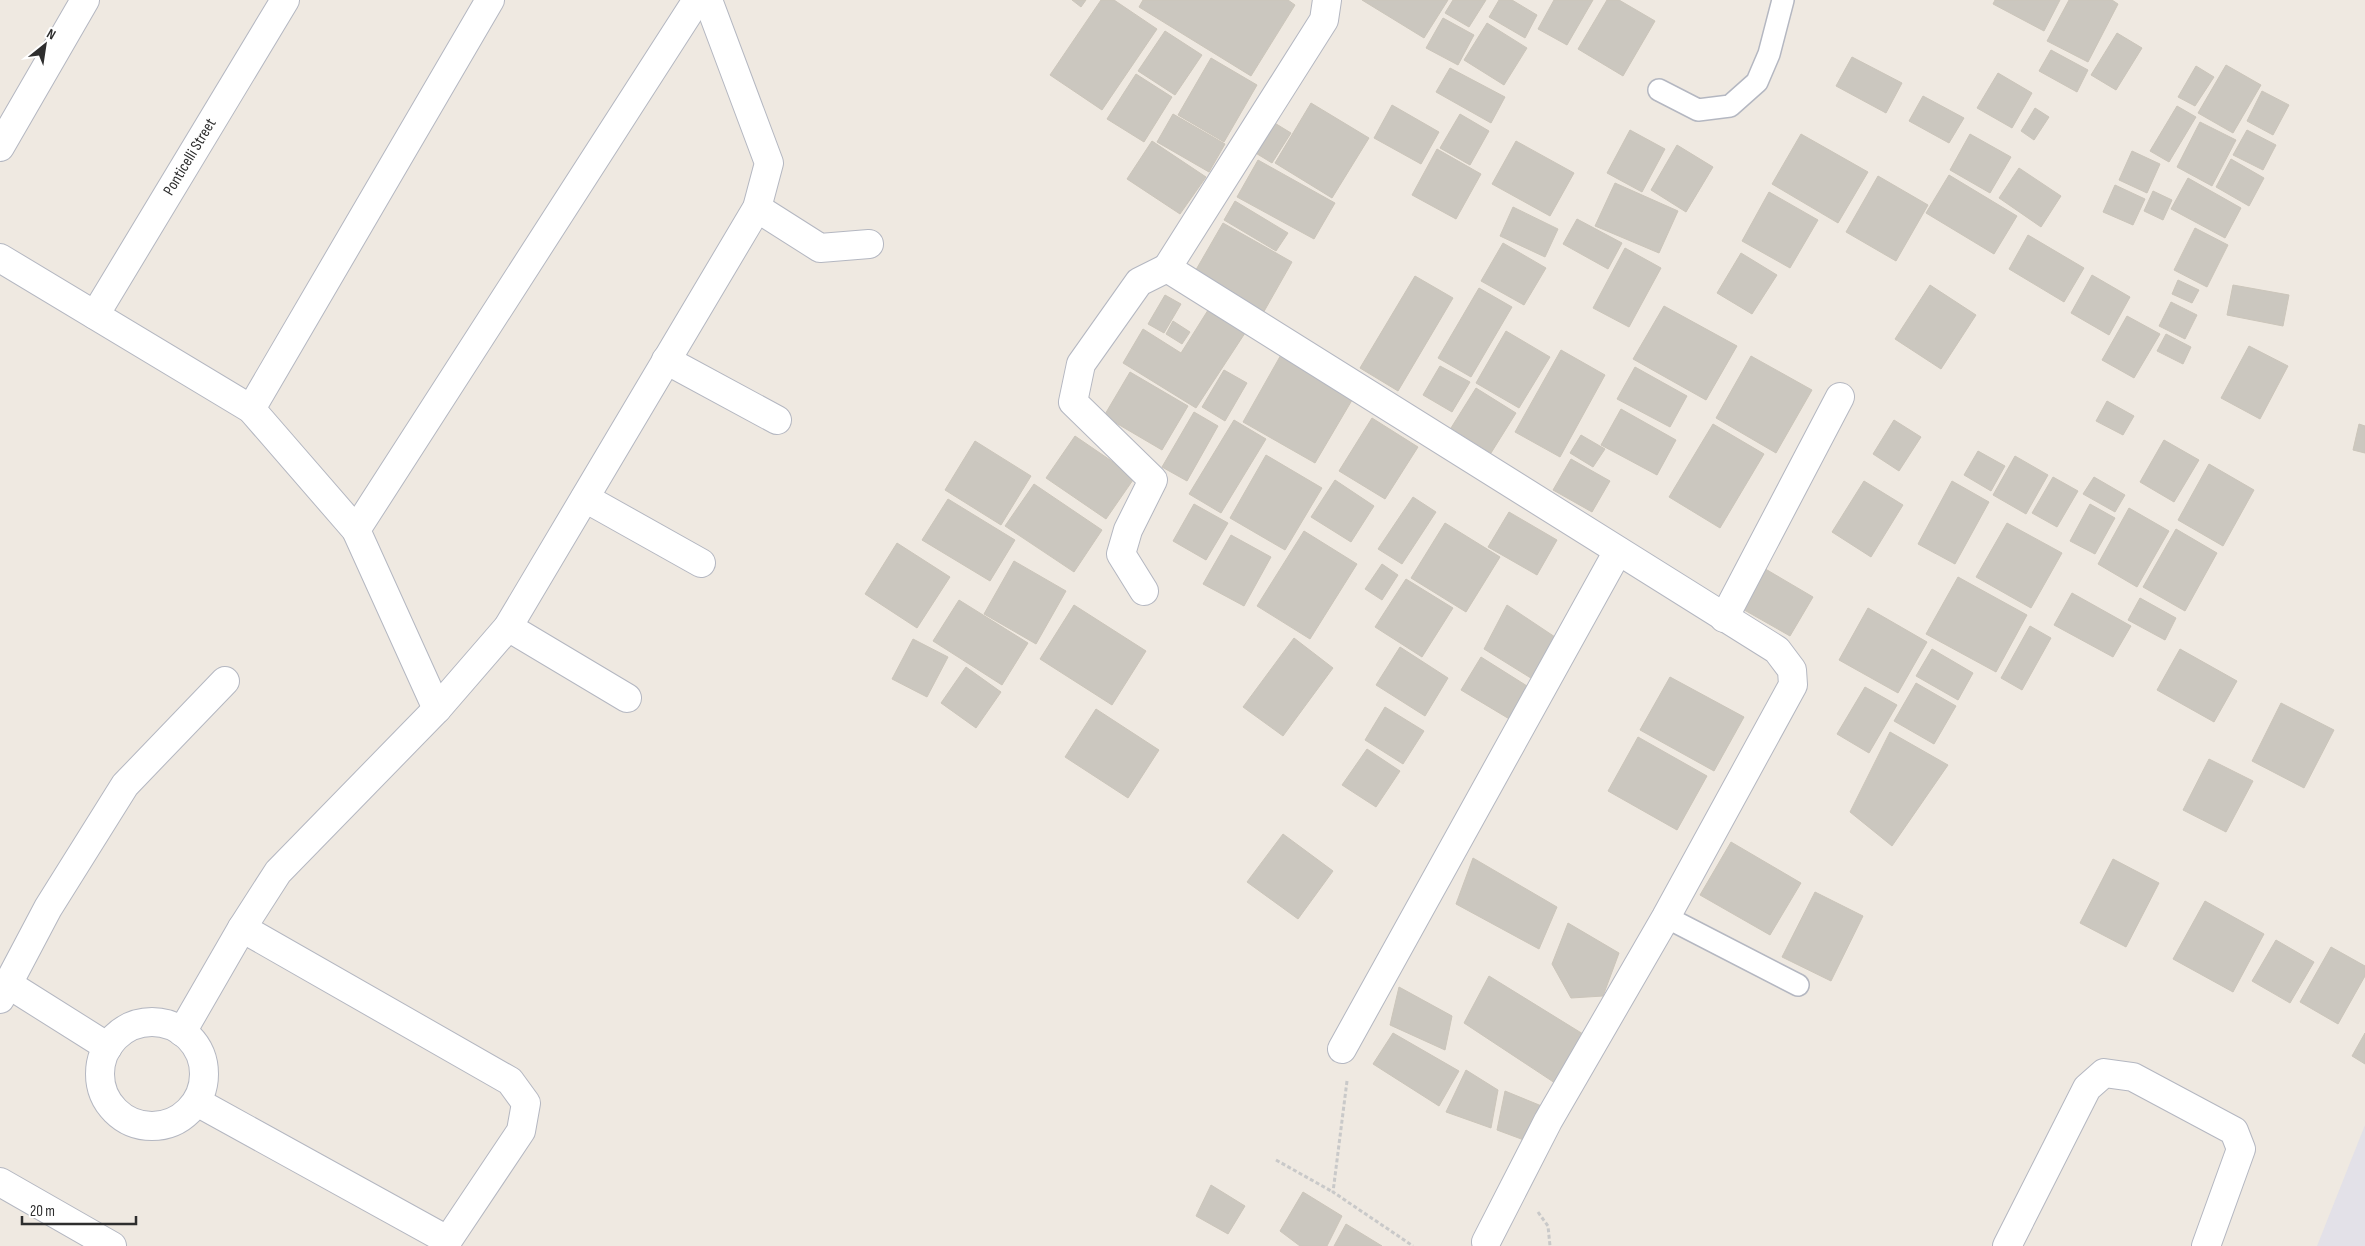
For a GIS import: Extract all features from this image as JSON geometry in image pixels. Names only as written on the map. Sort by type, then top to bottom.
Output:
[{"type":"street","points":[[0,148],[85,0]]},
{"type":"street","name":"Ponticelli Street","points":[[94,315],[285,0]]},
{"type":"street","points":[[251,409],[490,0]]},
{"type":"street","points":[[356,530],[697,0]]},
{"type":"street","points":[[182,1032],[242,928],[278,872],[437,709],[508,627],[757,208],[769,163],[708,0]]},
{"type":"street","points":[[1144,591],[1121,554],[1128,530],[1153,480],[1073,402],[1081,364],[1138,282],[1167,268],[1324,20],[1327,0]]},
{"type":"street","points":[[757,208],[820,248],[869,244]]},
{"type":"street","points":[[0,258],[251,409],[356,530],[437,709]]},
{"type":"street","points":[[1167,268],[1777,650],[1792,670],[1793,685],[1666,917],[1548,1121],[1486,1242]]},
{"type":"street","points":[[666,360],[777,420]]},
{"type":"street","points":[[1724,618],[1840,397]]},
{"type":"street","points":[[585,498],[701,563]]},
{"type":"street","points":[[1347,1038],[1618,551]]},
{"type":"street","points":[[508,627],[627,698]]},
{"type":"street","points":[[108,1046],[4,992],[48,908],[125,785],[225,681]]},
{"type":"street","points":[[197,1102],[446,1243],[521,1131],[526,1104],[510,1081],[242,928]]},
{"type":"street","points":[[151,1022],[168,1024],[182,1032],[197,1050],[204,1072],[203,1087],[197,1102],[186,1114],[172,1122],[157,1126],[141,1124],[125,1118],[113,1108],[104,1094],[102,1086],[102,1062],[108,1046],[120,1033],[134,1025],[151,1022]]},
{"type":"street","points":[[2007,1246],[2087,1088],[2104,1073],[2133,1077],[2234,1131],[2241,1149],[2206,1246]]},
{"type":"street","points":[[0,1182],[112,1246]]},
{"type":"lane","points":[[1659,90],[1698,110],[1730,106],[1757,82],[1769,54],[1783,0]]},
{"type":"lane","points":[[1666,917],[1798,985]]},
{"type":"path","points":[[1333,1192],[1347,1038]]},
{"type":"path","points":[[1276,1160],[1333,1192],[1413,1246]]},
{"type":"shaded area","points":[[2365,1125],[2365,1246],[2317,1246]]},
{"type":"building","points":[[1072,0],[1086,0],[1081,7]]},
{"type":"building","points":[[1101,0],[1114,0],[1157,29],[1102,110],[1050,75]]},
{"type":"building","points":[[1143,0],[1288,0],[1295,5],[1251,76],[1139,7]]},
{"type":"building","points":[[1362,0],[1448,0],[1424,38]]},
{"type":"building","points":[[1453,0],[1486,0],[1469,27],[1445,13]]},
{"type":"building","points":[[1499,0],[1512,0],[1537,15],[1525,38],[1489,17]]},
{"type":"building","points":[[1554,0],[1593,0],[1567,45],[1538,29]]},
{"type":"building","points":[[1607,0],[1619,0],[1655,21],[1623,76],[1578,49]]},
{"type":"building","points":[[1995,0],[2060,0],[2044,31],[1993,4]]},
{"type":"building","points":[[2069,0],[2112,0],[2118,4],[2088,62],[2047,41]]},
{"type":"building","points":[[1443,18],[1474,35],[1458,65],[1426,48]]},
{"type":"building","points":[[1487,23],[1527,48],[1504,85],[1464,60]]},
{"type":"building","points":[[1165,31],[1202,55],[1175,95],[1138,71]]},
{"type":"building","points":[[2117,33],[2142,48],[2116,90],[2091,75]]},
{"type":"building","points":[[2051,50],[2088,70],[2077,92],[2039,71]]},
{"type":"building","points":[[1852,57],[1902,83],[1886,113],[1836,86]]},
{"type":"building","points":[[1211,58],[1257,85],[1224,142],[1178,115]]},
{"type":"building","points":[[2226,65],[2261,85],[2233,133],[2198,113]]},
{"type":"building","points":[[2196,66],[2214,77],[2195,106],[2178,97]]},
{"type":"building","points":[[1450,68],[1505,97],[1491,123],[1436,92]]},
{"type":"building","points":[[1998,73],[2032,93],[2012,128],[1977,108]]},
{"type":"building","points":[[1136,74],[1172,97],[1144,142],[1107,119]]},
{"type":"building","points":[[2262,91],[2289,105],[2273,135],[2247,121]]},
{"type":"building","points":[[1923,96],[1964,118],[1949,143],[1909,121]]},
{"type":"building","points":[[1311,103],[1369,138],[1332,198],[1275,163]]},
{"type":"building","points":[[1392,105],[1439,132],[1421,164],[1374,138]]},
{"type":"building","points":[[2177,106],[2196,117],[2169,162],[2150,151]]},
{"type":"building","points":[[2035,108],[2049,117],[2034,140],[2021,131]]},
{"type":"building","points":[[1173,114],[1225,144],[1209,172],[1157,142]]},
{"type":"building","points":[[1460,114],[1489,131],[1470,165],[1440,148]]},
{"type":"building","points":[[1273,122],[1291,133],[1272,163],[1254,152]]},
{"type":"building","points":[[2200,122],[2236,140],[2212,186],[2177,167]]},
{"type":"building","points":[[1630,130],[1665,149],[1642,192],[1607,173]]},
{"type":"building","points":[[2247,130],[2276,145],[2263,170],[2233,155]]},
{"type":"building","points":[[1801,134],[1868,172],[1838,223],[1772,184]]},
{"type":"building","points":[[1970,134],[2011,157],[1990,193],[1950,170]]},
{"type":"building","points":[[1152,141],[1206,177],[1180,214],[1127,179]]},
{"type":"building","points":[[1516,141],[1574,173],[1550,216],[1492,184]]},
{"type":"building","points":[[1677,145],[1713,167],[1686,212],[1651,190]]},
{"type":"building","points":[[1437,149],[1481,174],[1456,219],[1412,195]]},
{"type":"building","points":[[2132,151],[2160,164],[2147,193],[2119,180]]},
{"type":"building","points":[[2231,159],[2264,178],[2249,206],[2216,187]]},
{"type":"building","points":[[1258,160],[1335,203],[1314,239],[1237,197]]},
{"type":"building","points":[[2019,168],[2061,196],[2041,227],[1999,198]]},
{"type":"building","points":[[1949,175],[2017,216],[1994,254],[1926,213]]},
{"type":"building","points":[[1878,176],[1928,205],[1896,261],[1846,232]]},
{"type":"building","points":[[2188,178],[2241,208],[2225,238],[2171,209]]},
{"type":"building","points":[[1615,183],[1678,211],[1659,253],[1595,226]]},
{"type":"building","points":[[2115,185],[2145,199],[2133,225],[2103,212]]},
{"type":"building","points":[[2153,191],[2172,200],[2163,220],[2144,211]]},
{"type":"building","points":[[1769,192],[1818,220],[1790,268],[1742,241]]},
{"type":"building","points":[[1235,201],[1288,233],[1276,251],[1224,220]]},
{"type":"building","points":[[1513,207],[1558,229],[1545,257],[1500,236]]},
{"type":"building","points":[[1577,219],[1622,243],[1608,269],[1563,244]]},
{"type":"building","points":[[1223,223],[1292,262],[1262,315],[1193,275]]},
{"type":"building","points":[[2195,228],[2228,245],[2207,287],[2174,270]]},
{"type":"building","points":[[2028,235],[2084,268],[2064,302],[2009,269]]},
{"type":"building","points":[[1503,243],[1546,268],[1524,305],[1481,281]]},
{"type":"building","points":[[1625,248],[1661,268],[1629,327],[1593,308]]},
{"type":"building","points":[[1741,253],[1777,275],[1752,314],[1717,293]]},
{"type":"building","points":[[2092,275],[2130,297],[2109,335],[2071,313]]},
{"type":"building","points":[[1415,276],[1453,298],[1398,391],[1360,368]]},
{"type":"building","points":[[2178,280],[2199,290],[2192,303],[2172,294]]},
{"type":"building","points":[[1930,285],[1976,315],[1941,369],[1895,339]]},
{"type":"building","points":[[2233,285],[2289,295],[2283,326],[2227,315]]},
{"type":"building","points":[[1479,288],[1512,307],[1471,377],[1438,358]]},
{"type":"building","points":[[1165,295],[1181,304],[1164,333],[1148,324]]},
{"type":"building","points":[[2171,302],[2197,315],[2185,339],[2159,326]]},
{"type":"building","points":[[1664,306],[1737,346],[1706,400],[1633,359]]},
{"type":"building","points":[[1210,307],[1247,330],[1196,408],[1123,363],[1143,329],[1181,353]]},
{"type":"building","points":[[2127,316],[2160,334],[2134,378],[2102,360]]},
{"type":"building","points":[[1173,321],[1190,332],[1182,344],[1166,334]]},
{"type":"building","points":[[1506,331],[1550,357],[1519,408],[1476,383]]},
{"type":"building","points":[[2166,334],[2191,347],[2183,364],[2157,351]]},
{"type":"building","points":[[2249,346],[2288,366],[2260,419],[2221,398]]},
{"type":"building","points":[[1561,350],[1605,375],[1560,457],[1515,432]]},
{"type":"building","points":[[1282,353],[1355,395],[1315,463],[1243,422]]},
{"type":"building","points":[[1751,356],[1812,390],[1776,453],[1716,418]]},
{"type":"building","points":[[1440,366],[1470,382],[1452,412],[1423,395]]},
{"type":"building","points":[[1635,367],[1687,396],[1670,427],[1617,399]]},
{"type":"building","points":[[1224,370],[1247,383],[1225,421],[1202,407]]},
{"type":"building","points":[[1130,372],[1188,406],[1162,450],[1104,416]]},
{"type":"building","points":[[1476,388],[1516,413],[1491,453],[1451,428]]},
{"type":"building","points":[[2107,401],[2134,416],[2123,435],[2096,421]]},
{"type":"building","points":[[1621,409],[1676,440],[1657,475],[1601,445]]},
{"type":"building","points":[[1194,412],[1218,426],[1187,481],[1162,467]]},
{"type":"building","points":[[1372,418],[1418,447],[1385,499],[1339,471]]},
{"type":"building","points":[[1234,420],[1266,439],[1221,513],[1189,494]]},
{"type":"building","points":[[1894,420],[1921,437],[1899,471],[1873,454]]},
{"type":"building","points":[[1713,424],[1764,454],[1720,528],[1669,497]]},
{"type":"building","points":[[2359,424],[2365,426],[2365,453],[2353,450]]},
{"type":"building","points":[[1581,435],[1605,449],[1593,467],[1570,453]]},
{"type":"building","points":[[1075,436],[1135,477],[1106,519],[1046,478]]},
{"type":"building","points":[[2164,440],[2199,460],[2174,502],[2140,482]]},
{"type":"building","points":[[975,441],[1031,476],[1001,525],[945,490]]},
{"type":"building","points":[[1978,451],[2005,466],[1991,491],[1964,475]]},
{"type":"building","points":[[1266,455],[1322,488],[1285,550],[1230,518]]},
{"type":"building","points":[[2015,456],[2048,475],[2026,514],[1993,495]]},
{"type":"building","points":[[1571,459],[1610,481],[1592,512],[1553,490]]},
{"type":"building","points":[[2209,464],[2254,490],[2223,546],[2178,520]]},
{"type":"building","points":[[2053,477],[2078,491],[2057,527],[2032,513]]},
{"type":"building","points":[[2094,477],[2125,495],[2115,512],[2083,494]]},
{"type":"building","points":[[1335,480],[1374,506],[1351,542],[1311,517]]},
{"type":"building","points":[[1864,481],[1903,505],[1871,557],[1832,532]]},
{"type":"building","points":[[1952,481],[1989,502],[1955,564],[1918,544]]},
{"type":"building","points":[[1034,484],[1102,530],[1074,572],[1005,526]]},
{"type":"building","points":[[1413,497],[1436,512],[1402,564],[1378,549]]},
{"type":"building","points":[[948,499],[1015,540],[990,581],[922,540]]},
{"type":"building","points":[[1194,504],[1228,523],[1206,560],[1173,541]]},
{"type":"building","points":[[2090,504],[2115,518],[2095,554],[2070,541]]},
{"type":"building","points":[[2129,508],[2169,531],[2137,587],[2098,564]]},
{"type":"building","points":[[1509,512],[1557,540],[1537,575],[1488,547]]},
{"type":"building","points":[[1445,523],[1500,557],[1466,612],[1411,578]]},
{"type":"building","points":[[2007,523],[2062,553],[2031,608],[1976,577]]},
{"type":"building","points":[[2176,529],[2217,553],[2185,611],[2143,587]]},
{"type":"building","points":[[1304,531],[1357,564],[1310,639],[1257,606]]},
{"type":"building","points":[[1231,535],[1271,557],[1244,606],[1203,584]]},
{"type":"building","points":[[897,543],[950,577],[917,628],[865,594]]},
{"type":"building","points":[[1014,561],[1066,591],[1036,644],[984,614]]},
{"type":"building","points":[[1382,564],[1398,575],[1382,600],[1365,589]]},
{"type":"building","points":[[1762,567],[1813,597],[1790,636],[1739,607]]},
{"type":"building","points":[[1958,577],[2027,615],[1996,672],[1926,634]]},
{"type":"building","points":[[1406,579],[1453,608],[1422,657],[1375,627]]},
{"type":"building","points":[[2072,593],[2131,626],[2113,657],[2054,625]]},
{"type":"building","points":[[2140,598],[2176,618],[2165,640],[2128,620]]},
{"type":"building","points":[[959,600],[1028,643],[1002,685],[933,641]]},
{"type":"building","points":[[1074,605],[1146,651],[1112,705],[1040,659]]},
{"type":"building","points":[[1507,605],[1558,639],[1534,680],[1484,649]]},
{"type":"building","points":[[1868,608],[1927,642],[1898,693],[1839,660]]},
{"type":"building","points":[[2030,626],[2051,638],[2022,690],[2001,678]]},
{"type":"building","points":[[1294,638],[1333,668],[1283,736],[1243,707]]},
{"type":"building","points":[[913,639],[948,657],[927,697],[892,679]]},
{"type":"building","points":[[1400,647],[1448,678],[1425,716],[1376,685]]},
{"type":"building","points":[[1932,649],[1973,673],[1958,700],[1916,676]]},
{"type":"building","points":[[2180,649],[2237,681],[2214,722],[2157,690]]},
{"type":"building","points":[[1481,657],[1535,691],[1516,723],[1461,690]]},
{"type":"building","points":[[966,667],[1001,692],[976,728],[941,703]]},
{"type":"building","points":[[1670,677],[1744,717],[1714,771],[1640,730]]},
{"type":"building","points":[[1916,683],[1956,706],[1934,744],[1894,721]]},
{"type":"building","points":[[1865,687],[1897,705],[1869,753],[1837,734]]},
{"type":"building","points":[[2281,703],[2334,730],[2304,788],[2252,761]]},
{"type":"building","points":[[1385,707],[1424,731],[1403,764],[1365,740]]},
{"type":"building","points":[[1096,709],[1159,750],[1128,798],[1065,757]]},
{"type":"building","points":[[1890,732],[1948,765],[1892,846],[1850,812]]},
{"type":"building","points":[[1638,737],[1707,776],[1677,830],[1608,791]]},
{"type":"building","points":[[1367,749],[1400,771],[1376,807],[1342,785]]},
{"type":"building","points":[[2209,759],[2253,781],[2226,832],[2183,810]]},
{"type":"building","points":[[1283,834],[1333,871],[1298,919],[1247,882]]},
{"type":"building","points":[[1731,842],[1801,883],[1770,935],[1700,895]]},
{"type":"building","points":[[1473,858],[1557,907],[1539,949],[1456,904]]},
{"type":"building","points":[[2113,859],[2159,883],[2126,947],[2080,923]]},
{"type":"building","points":[[1815,892],[1863,916],[1831,981],[1782,957]]},
{"type":"building","points":[[2205,901],[2264,934],[2233,992],[2173,959]]},
{"type":"building","points":[[1568,923],[1619,953],[1603,996],[1571,998],[1552,964]]},
{"type":"building","points":[[2276,940],[2314,962],[2290,1003],[2252,981]]},
{"type":"building","points":[[2331,947],[2365,966],[2365,976],[2338,1024],[2300,1002]]},
{"type":"building","points":[[1489,976],[1583,1034],[1561,1087],[1464,1023]]},
{"type":"building","points":[[1399,987],[1452,1016],[1445,1050],[1390,1025]]},
{"type":"building","points":[[1393,1033],[1459,1071],[1439,1106],[1373,1064]]},
{"type":"building","points":[[2365,1033],[2365,1064],[2352,1056]]},
{"type":"building","points":[[1466,1070],[1498,1090],[1491,1128],[1446,1112]]},
{"type":"building","points":[[1505,1091],[1544,1107],[1532,1143],[1497,1130]]},
{"type":"building","points":[[1211,1185],[1245,1206],[1228,1234],[1196,1216]]},
{"type":"building","points":[[1303,1192],[1342,1216],[1327,1246],[1300,1246],[1280,1231]]},
{"type":"building","points":[[1346,1224],[1382,1246],[1334,1246]]}]
